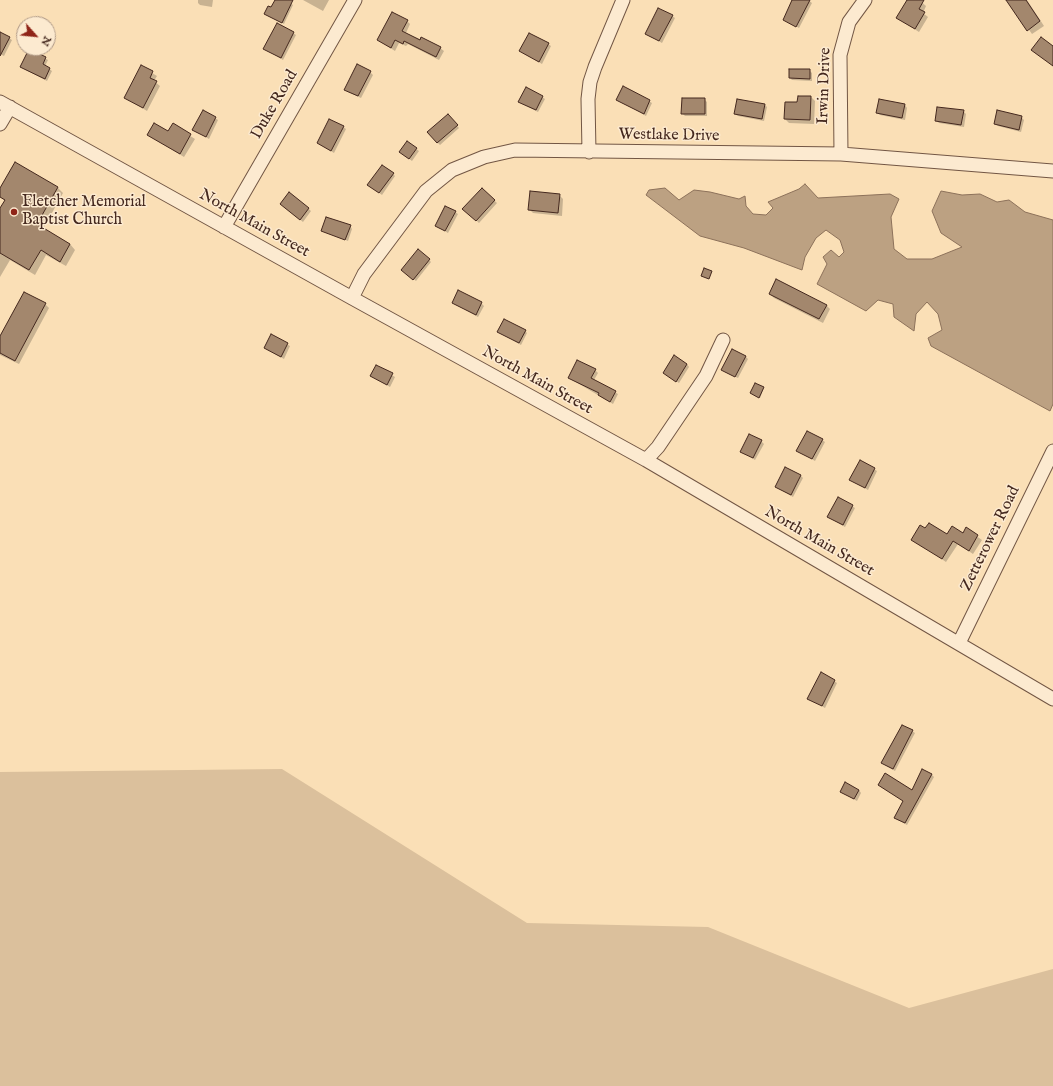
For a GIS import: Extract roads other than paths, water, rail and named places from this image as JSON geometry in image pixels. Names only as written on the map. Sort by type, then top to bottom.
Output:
[{"type":"street","name":"Duke Road","points":[[224,227],[355,0]]},
{"type":"street","points":[[589,152],[588,99],[590,82],[595,66],[623,0]]},
{"type":"street","name":"Irwin Drive","points":[[841,154],[840,55],[849,22],[865,0]]},
{"type":"street","name":"North Main Street","points":[[5,104],[646,460],[1053,699]]},
{"type":"street","points":[[0,124],[5,104]]},
{"type":"street","name":"Westlake Drive","points":[[352,298],[364,274],[426,191],[452,170],[484,157],[515,150],[841,154],[1053,171]]},
{"type":"street","points":[[646,460],[658,447],[706,376],[723,340]]},
{"type":"street","name":"Zetterower Road","points":[[959,643],[1053,450]]},
{"type":"place","name":"Fletcher Memorial Baptist Church","points":[[14,212]]}]
